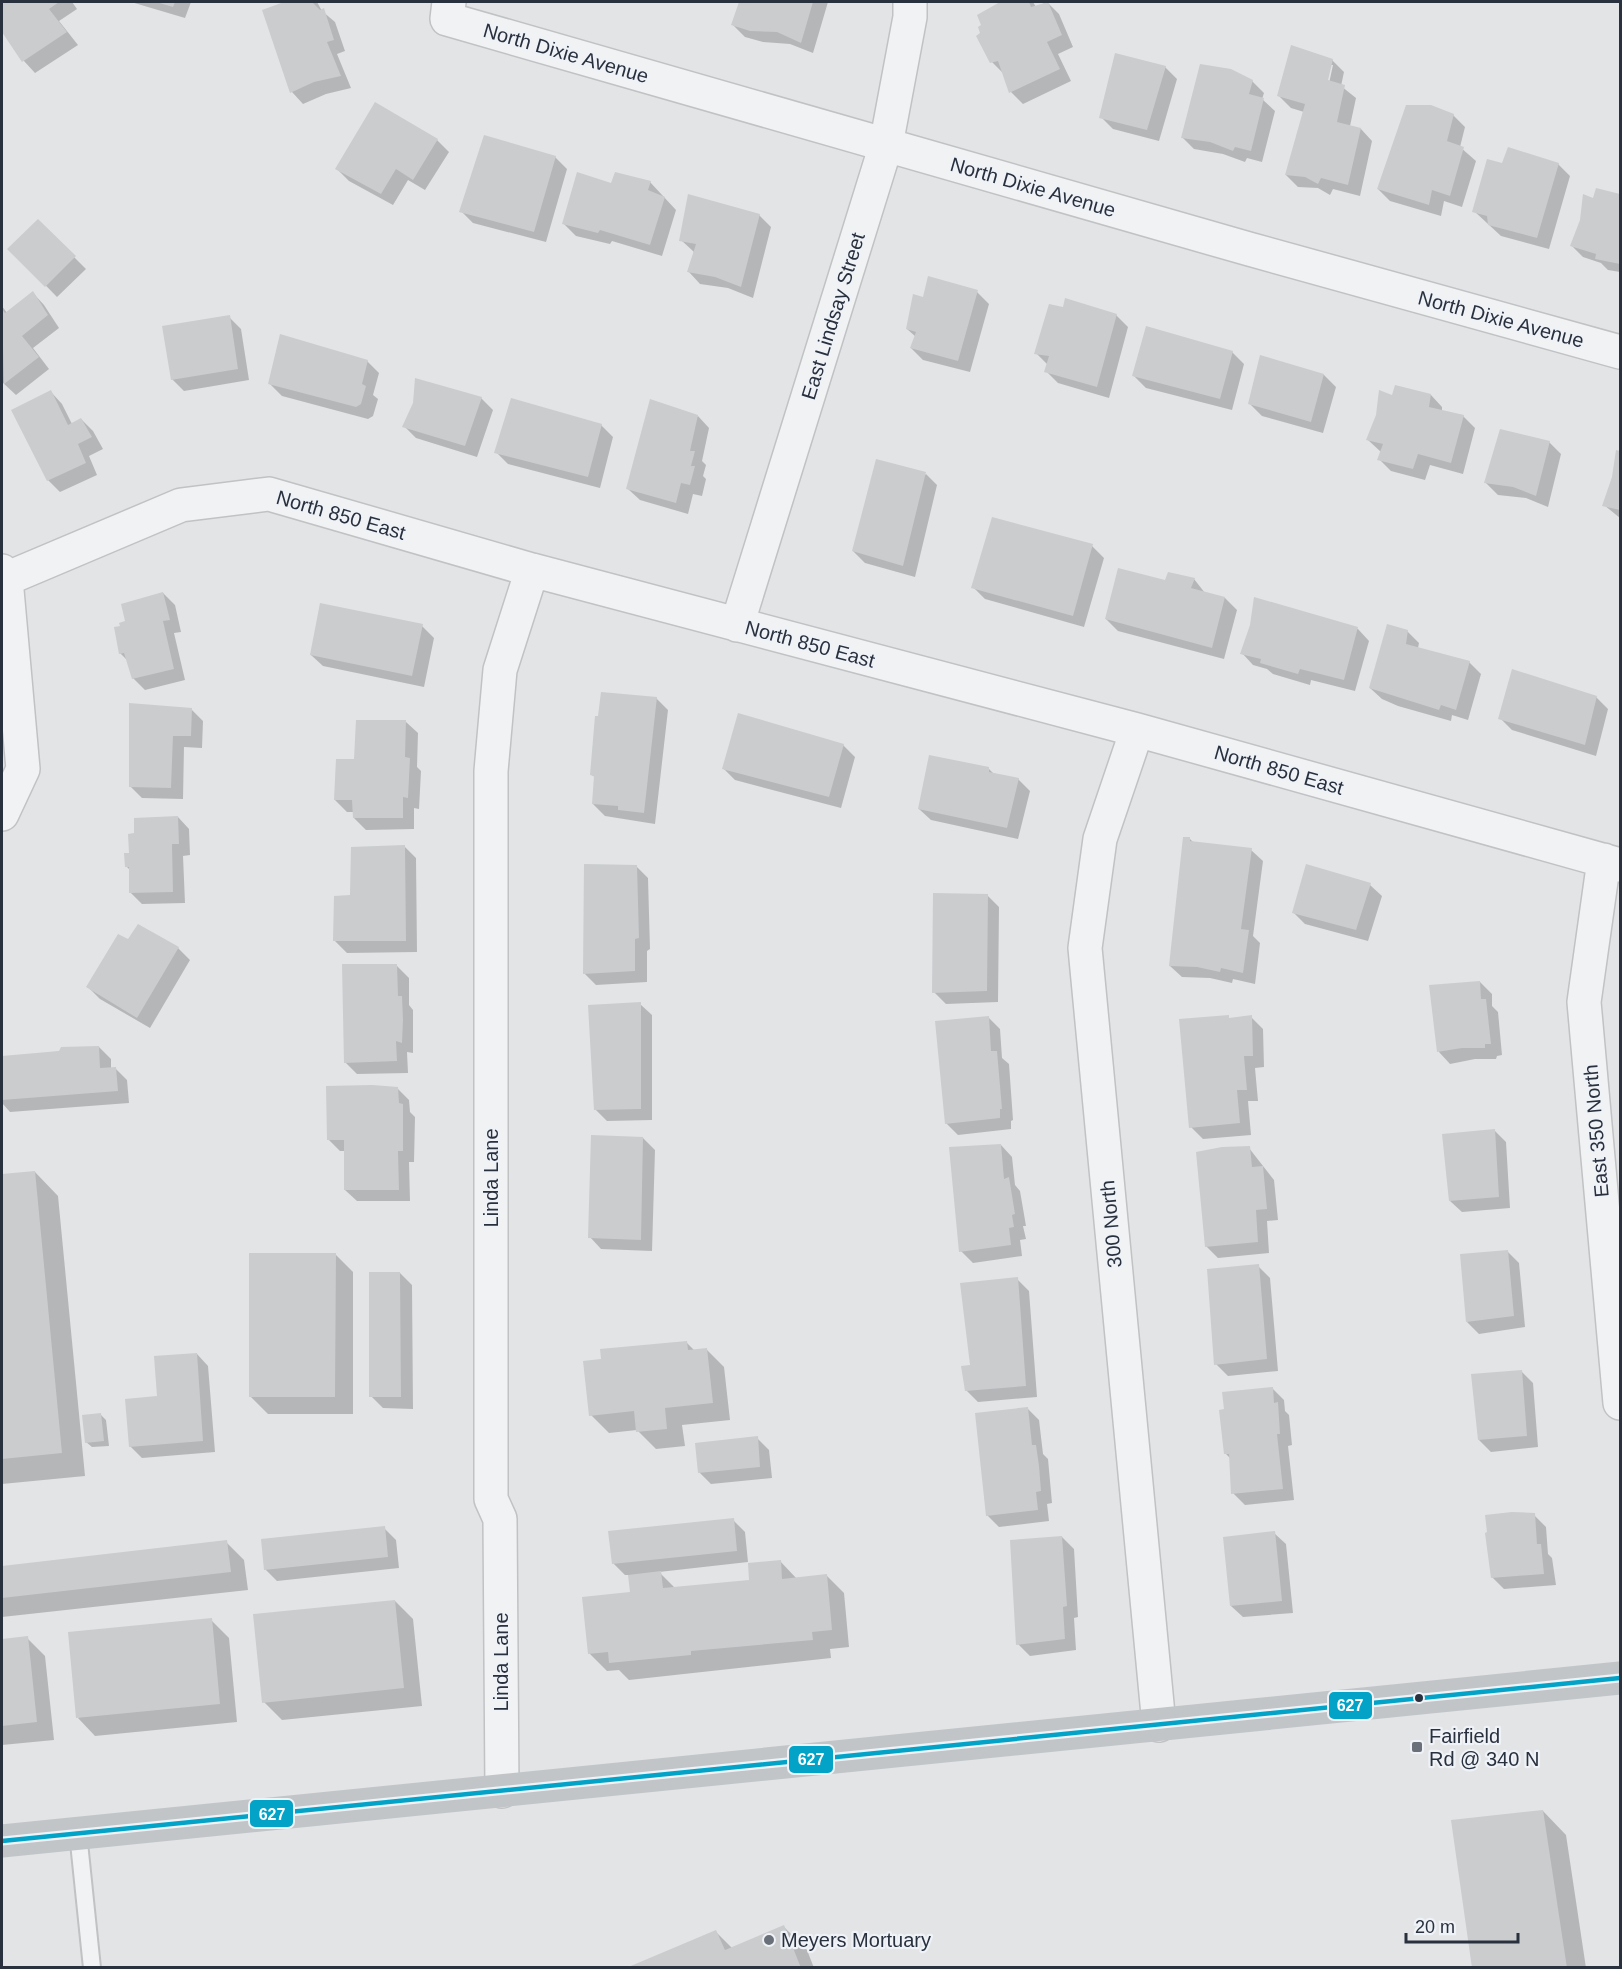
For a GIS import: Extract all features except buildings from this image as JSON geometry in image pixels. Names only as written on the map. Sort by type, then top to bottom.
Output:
[{"type":"main road","points":[[2,1840],[1620,1678]]},
{"type":"street","name":"East Lindsay Street","points":[[737,625],[886,145],[910,17],[910,2]]},
{"type":"street","name":"North Dixie Avenue","points":[[448,10],[886,145],[1620,352]]},
{"type":"street","name":"North 850 East","points":[[4,575],[181,505],[269,494],[532,570],[1137,730],[1612,862]]},
{"type":"street","name":"Linda Lane","points":[[502,1791],[500,1520],[491,1499],[491,771],[500,670],[532,570]]},
{"type":"street","points":[[2,814],[22,769],[4,575]]},
{"type":"street","name":"300 North","points":[[1137,730],[1100,839],[1085,948],[1159,1725]]},
{"type":"street","name":"East 350 North","points":[[1612,862],[1584,1002],[1620,1403]]},
{"type":"lane","points":[[78,1833],[92,1968]]},
{"type":"transit line","name":"627","points":[[2,1841],[1620,1678]]},
{"type":"place","name":"Fairfield Rd @ 340 N","points":[[1417,1747]]},
{"type":"place","name":"Meyers Mortuary","points":[[769,1940]]}]
